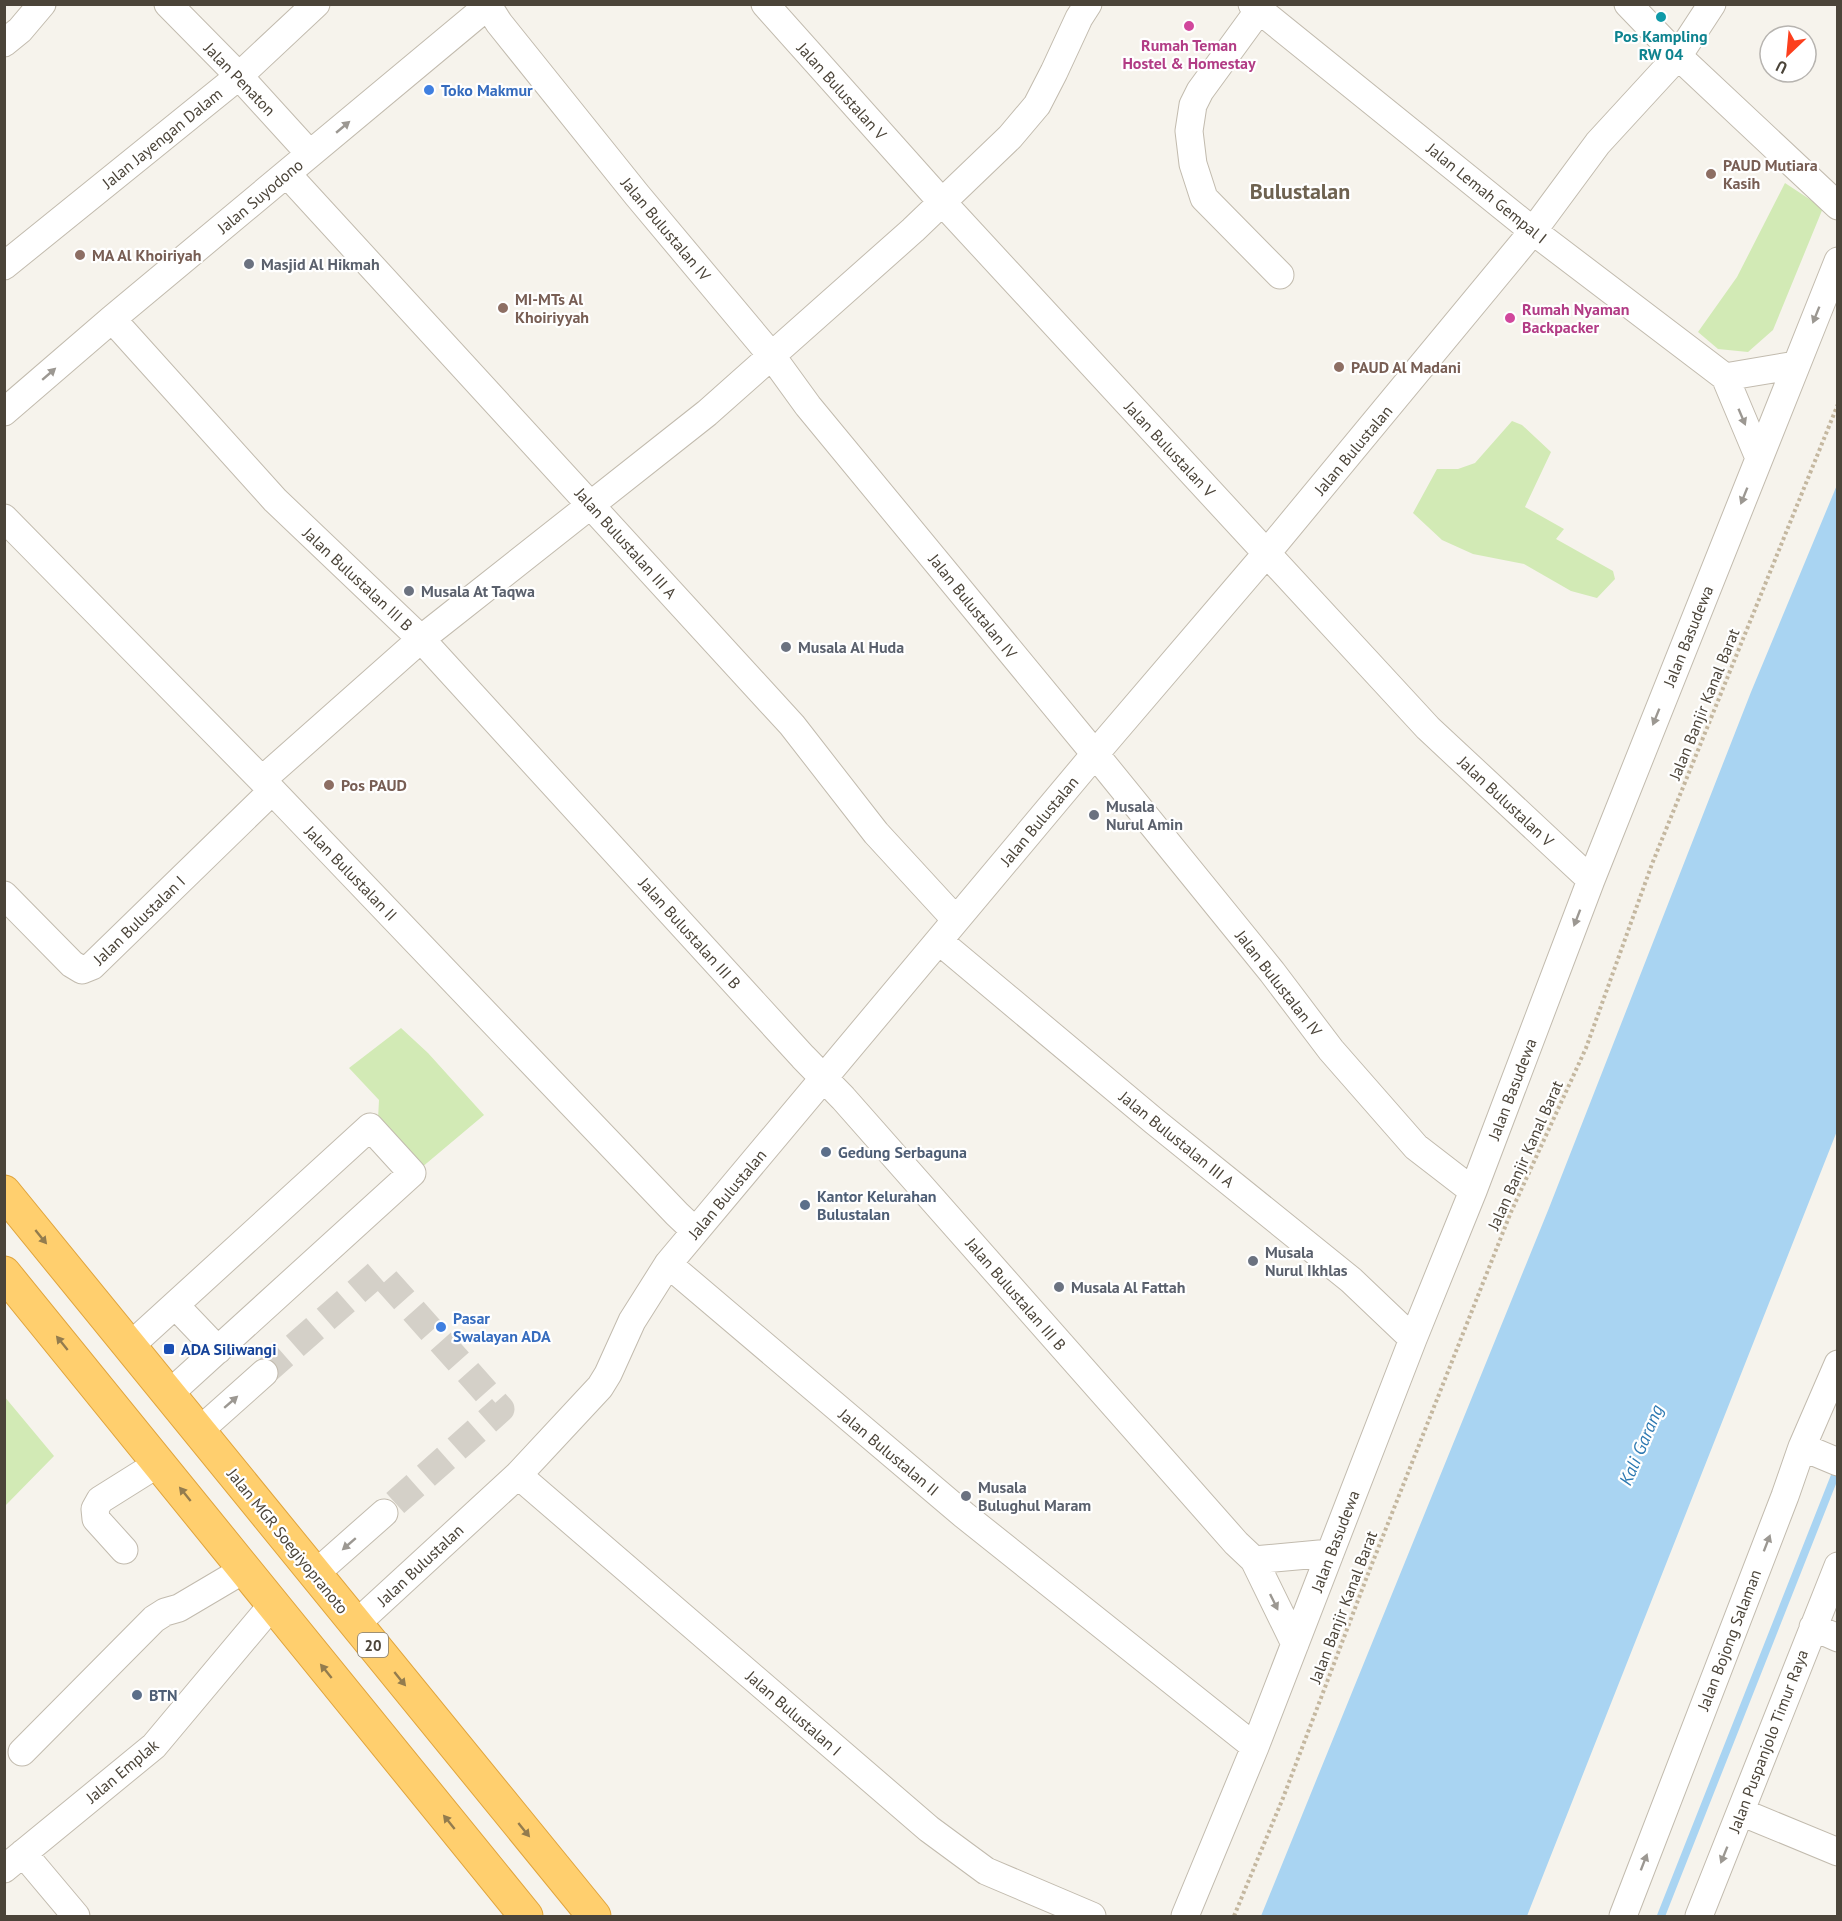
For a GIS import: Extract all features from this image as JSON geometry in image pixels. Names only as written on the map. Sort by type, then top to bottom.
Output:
[{"type":"highway","name":"Jalan MGR Soegiyopranoto","points":[[4,1192],[594,1917]]},
{"type":"highway","points":[[4,1273],[526,1917]]},
{"type":"street","points":[[4,43],[20,30],[42,4]]},
{"type":"street","name":"Jalan Penaton","points":[[168,4],[238,75],[310,154]]},
{"type":"street","name":"Jalan Jayengan Dalam","points":[[4,266],[238,75],[316,4]]},
{"type":"street","name":"Jalan Bulustalan V","points":[[765,4],[942,202],[1428,728],[1591,880]]},
{"type":"street","points":[[267,786],[421,639],[707,412],[942,202],[1010,137],[1037,105],[1088,4]]},
{"type":"street","points":[[1628,4],[1678,56],[1838,206]]},
{"type":"street","name":"Jalan Bulustalan","points":[[356,1624],[518,1475],[600,1387],[632,1321],[668,1264],[1095,754],[1266,554],[1533,231],[1598,143],[1678,56],[1712,4]]},
{"type":"street","name":"Jalan Suyodono","points":[[4,412],[488,5]]},
{"type":"street","name":"Jalan Bulustalan IV","points":[[488,5],[499,23],[637,195],[771,355],[808,406],[1272,972],[1331,1050],[1416,1147],[1473,1191]]},
{"type":"street","points":[[1256,7],[1200,91],[1193,105],[1189,123],[1189,138],[1193,164],[1204,198],[1280,275]]},
{"type":"street","name":"Jalan Lemah Gempal I","points":[[1256,7],[1533,231],[1725,377],[1759,458]]},
{"type":"street","name":"Jalan Bulustalan III A","points":[[287,174],[792,725],[876,832],[956,920]]},
{"type":"street","name":"Jalan Basudewa","points":[[1185,1917],[1255,1747],[1413,1339],[1473,1191],[1591,880],[1838,261]]},
{"type":"street","name":"Jalan Bulustalan III B","points":[[112,319],[275,500],[421,639],[843,1098],[1228,1534],[1254,1560],[1295,1644]]},
{"type":"street","points":[[1725,377],[1796,365]]},
{"type":"street","name":"Jalan Bulustalan II","points":[[4,518],[267,786],[695,1231]]},
{"type":"street","name":"Jalan Bulustalan I","points":[[4,895],[72,964],[82,970],[92,966],[267,786]]},
{"type":"street","name":"Jalan Bulustalan III A","points":[[939,941],[1154,1121],[1351,1280],[1413,1339]]},
{"type":"street","points":[[130,1346],[370,1127],[412,1173],[169,1394]]},
{"type":"street","name":"Jalan Bulustalan II","points":[[668,1264],[964,1515],[1255,1747]]},
{"type":"street","points":[[175,1305],[218,1350]]},
{"type":"street","name":"Jalan Bojong Salaman","points":[[1623,1917],[1776,1518],[1838,1364]]},
{"type":"street","points":[[199,1431],[264,1373]]},
{"type":"street","points":[[1805,1448],[1838,1462]]},
{"type":"street","points":[[124,1550],[96,1519],[95,1509],[100,1500],[159,1463]]},
{"type":"street","name":"Jalan Bulustalan I","points":[[518,1475],[929,1829],[986,1871],[1092,1917]]},
{"type":"street","points":[[315,1574],[384,1513]]},
{"type":"street","points":[[1254,1560],[1330,1553]]},
{"type":"street","name":"Jalan Puspanjolo Timur Raya","points":[[1699,1917],[1838,1566]]},
{"type":"street","points":[[22,1752],[154,1619],[165,1612],[179,1608],[245,1569]]},
{"type":"street","name":"Jalan Emplak","points":[[14,1861],[154,1746],[273,1604]]},
{"type":"street","points":[[1813,1627],[1838,1638]]},
{"type":"street","points":[[1741,1812],[1838,1852]]},
{"type":"street","points":[[14,1861],[70,1914]]},
{"type":"path","name":"Jalan Banjir Kanal Barat","points":[[1234,1917],[1283,1798],[1372,1563],[1511,1212],[1586,1048],[1652,864],[1838,404]]},
{"type":"green space","points":[[1785,183],[1823,208],[1773,330],[1748,352],[1718,349],[1698,332],[1737,277]]},
{"type":"green space","points":[[1512,421],[1522,425],[1551,452],[1525,507],[1564,529],[1556,539],[1613,571],[1615,579],[1597,598],[1571,591],[1524,564],[1473,554],[1442,540],[1413,513],[1437,469],[1458,469],[1475,463]]},
{"type":"green space","points":[[401,1028],[428,1053],[484,1115],[421,1168],[378,1119],[379,1100],[349,1068]]},
{"type":"green space","points":[[4,1396],[54,1456],[5,1506],[4,1506]]},
{"type":"water","name":"Kali Garang","points":[[1837,485],[1837,1131],[1527,1916],[1261,1916],[1549,1208],[1751,692]]},
{"type":"waterway","points":[[1661,1916],[1838,1468]]},
{"type":"tunnel","points":[[264,1373],[379,1272],[501,1409],[384,1513]]},
{"type":"place","name":"Pos Kampling RW 04","points":[[1661,17]]},
{"type":"place","name":"Rumah Teman Hostel & Homestay","points":[[1189,26]]},
{"type":"place","name":"Toko Makmur","points":[[429,90]]},
{"type":"place","name":"PAUD Mutiara Kasih","points":[[1711,174]]},
{"type":"place","name":"MA Al Khoiriyah","points":[[80,255]]},
{"type":"place","name":"Masjid Al Hikmah","points":[[249,264]]},
{"type":"place","name":"MI-MTs Al Khoiriyyah","points":[[503,308]]},
{"type":"place","name":"Rumah Nyaman Backpacker","points":[[1510,318]]},
{"type":"place","name":"PAUD Al Madani","points":[[1339,367]]},
{"type":"place","name":"Musala At Taqwa","points":[[409,591]]},
{"type":"place","name":"Musala Al Huda","points":[[786,647]]},
{"type":"place","name":"Pos PAUD","points":[[329,785]]},
{"type":"place","name":"Musala Nurul Amin","points":[[1094,815]]},
{"type":"place","name":"Gedung Serbaguna","points":[[826,1152]]},
{"type":"place","name":"Kantor Kelurahan Bulustalan","points":[[805,1205]]},
{"type":"place","name":"Musala Nurul Ikhlas","points":[[1253,1261]]},
{"type":"place","name":"Musala Al Fattah","points":[[1059,1287]]},
{"type":"place","name":"Pasar Swalayan ADA","points":[[441,1327]]},
{"type":"place","name":"ADA Siliwangi","points":[[169,1349]]},
{"type":"place","name":"Musala Bulughul Maram","points":[[966,1496]]},
{"type":"place","name":"BTN","points":[[137,1695]]},
{"type":"district","name":"Bulustalan","points":[[1300,191]]}]
